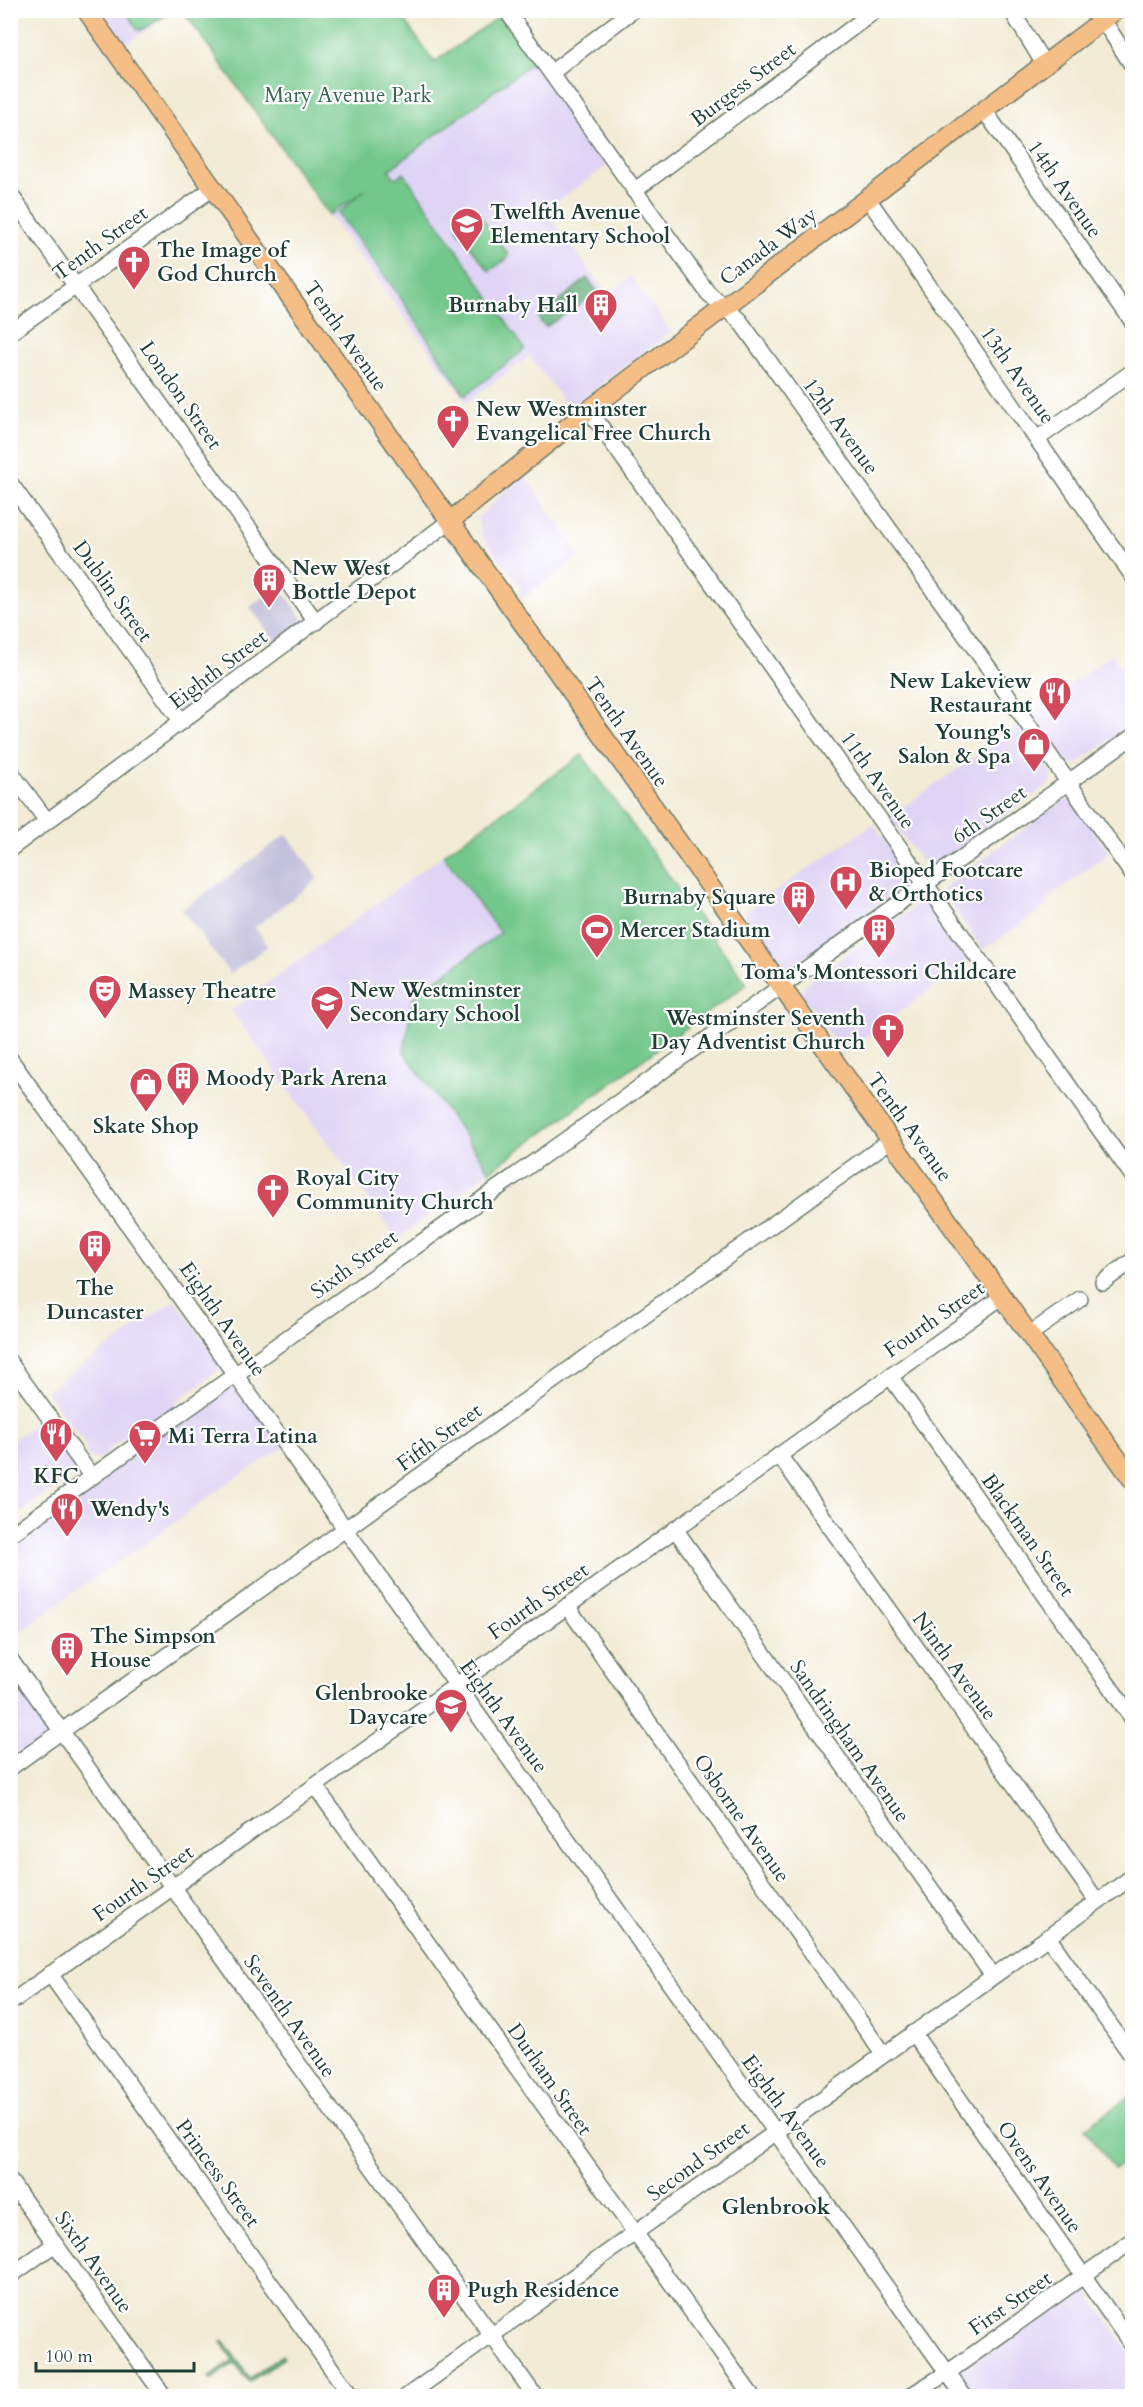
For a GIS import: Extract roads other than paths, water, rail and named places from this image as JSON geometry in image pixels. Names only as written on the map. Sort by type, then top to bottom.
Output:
[{"type":"main road","name":"Tenth Avenue","points":[[86,10],[1132,1479]]},
{"type":"main road","name":"Canada Way","points":[[450,521],[589,410],[1109,15]]},
{"type":"street","name":"12th Avenue","points":[[506,10],[708,293],[740,321],[1132,874]]},
{"type":"street","points":[[551,73],[633,10]]},
{"type":"street","name":"Burgess Street","points":[[634,191],[876,10]]},
{"type":"street","points":[[1011,10],[1044,64]]},
{"type":"street","points":[[1109,15],[1132,65]]},
{"type":"street","name":"14th Avenue","points":[[984,110],[1132,321]]},
{"type":"street","name":"Tenth Street","points":[[10,333],[213,188]]},
{"type":"street","name":"London Street","points":[[10,194],[316,622]]},
{"type":"street","name":"13th Avenue","points":[[868,199],[1132,575]]},
{"type":"street","points":[[1037,440],[1132,372]]},
{"type":"street","name":"11th Avenue","points":[[589,410],[1132,1175]]},
{"type":"street","name":"Dublin Street","points":[[10,483],[182,722]]},
{"type":"street","name":"Eighth Street","points":[[10,849],[450,521]]},
{"type":"street","name":"6th Street","points":[[780,986],[1132,737]]},
{"type":"street","points":[[10,771],[47,821]]},
{"type":"street","name":"Sixth Street","points":[[10,1535],[780,986]]},
{"type":"street","name":"Eighth Avenue","points":[[10,1059],[347,1528],[456,1685],[964,2397]]},
{"type":"street","name":"Fifth Street","points":[[10,1768],[891,1140]]},
{"type":"street","points":[[1103,1282],[1132,1261]]},
{"type":"street","name":"Fourth Street","points":[[10,2003],[1003,1296]]},
{"type":"street","points":[[1030,1334],[1080,1299]]},
{"type":"street","points":[[10,1363],[92,1477]]},
{"type":"street","name":"Blackman Street","points":[[890,1376],[1132,1718]]},
{"type":"street","name":"Ninth Avenue","points":[[779,1455],[1097,1901]]},
{"type":"street","name":"Sandringham Avenue","points":[[675,1530],[993,1976]]},
{"type":"street","name":"Osborne Avenue","points":[[567,1606],[883,2054]]},
{"type":"street","name":"Seventh Avenue","points":[[10,1659],[535,2397]]},
{"type":"street","name":"Durham Street","points":[[315,1786],[752,2397]]},
{"type":"street","name":"Second Street","points":[[407,2397],[1132,1876]]},
{"type":"street","points":[[1048,1937],[1132,2056]]},
{"type":"street","name":"Princess Street","points":[[50,1974],[351,2397]]},
{"type":"street","name":"Ovens Avenue","points":[[913,2033],[1132,2345]]},
{"type":"street","name":"Sixth Avenue","points":[[10,2181],[164,2397]]},
{"type":"street","name":"First Street","points":[[910,2397],[1132,2241]]},
{"type":"street","points":[[10,2276],[55,2244]]},
{"type":"place","name":"Twelfth Avenue Elementary School","points":[[467,253]]},
{"type":"place","name":"The Image of God Church","points":[[134,291]]},
{"type":"place","name":"Burnaby Hall","points":[[601,334]]},
{"type":"place","name":"New Westminster Evangelical Free Church","points":[[453,450]]},
{"type":"place","name":"New West Bottle Depot","points":[[269,609]]},
{"type":"place","name":"New Lakeview Restaurant","points":[[1055,722]]},
{"type":"place","name":"Young's Salon & Spa","points":[[1034,773]]},
{"type":"place","name":"Bioped Footcare & Orthotics","points":[[846,911]]},
{"type":"place","name":"Burnaby Square","points":[[799,926]]},
{"type":"place","name":"Mercer Stadium","points":[[597,959]]},
{"type":"place","name":"Toma's Montessori Childcare","points":[[879,959]]},
{"type":"place","name":"Massey Theatre","points":[[105,1020]]},
{"type":"place","name":"New Westminster Secondary School","points":[[327,1031]]},
{"type":"place","name":"Westminster Seventh Day Adventist Church","points":[[888,1059]]},
{"type":"place","name":"Moody Park Arena","points":[[183,1107]]},
{"type":"place","name":"Skate Shop","points":[[146,1113]]},
{"type":"place","name":"Royal City Community Church","points":[[273,1219]]},
{"type":"place","name":"The Duncaster","points":[[95,1275]]},
{"type":"place","name":"KFC","points":[[56,1463]]},
{"type":"place","name":"Mi Terra Latina","points":[[145,1465]]},
{"type":"place","name":"Wendy's","points":[[67,1538]]},
{"type":"place","name":"The Simpson House","points":[[67,1677]]},
{"type":"place","name":"Glenbrooke Daycare","points":[[451,1734]]},
{"type":"place","name":"Pugh Residence","points":[[444,2319]]},
{"type":"district","name":"Glenbrook","points":[[776,2206]]},
{"type":"park label","name":"Mary Avenue Park","points":[[348,95]]}]
